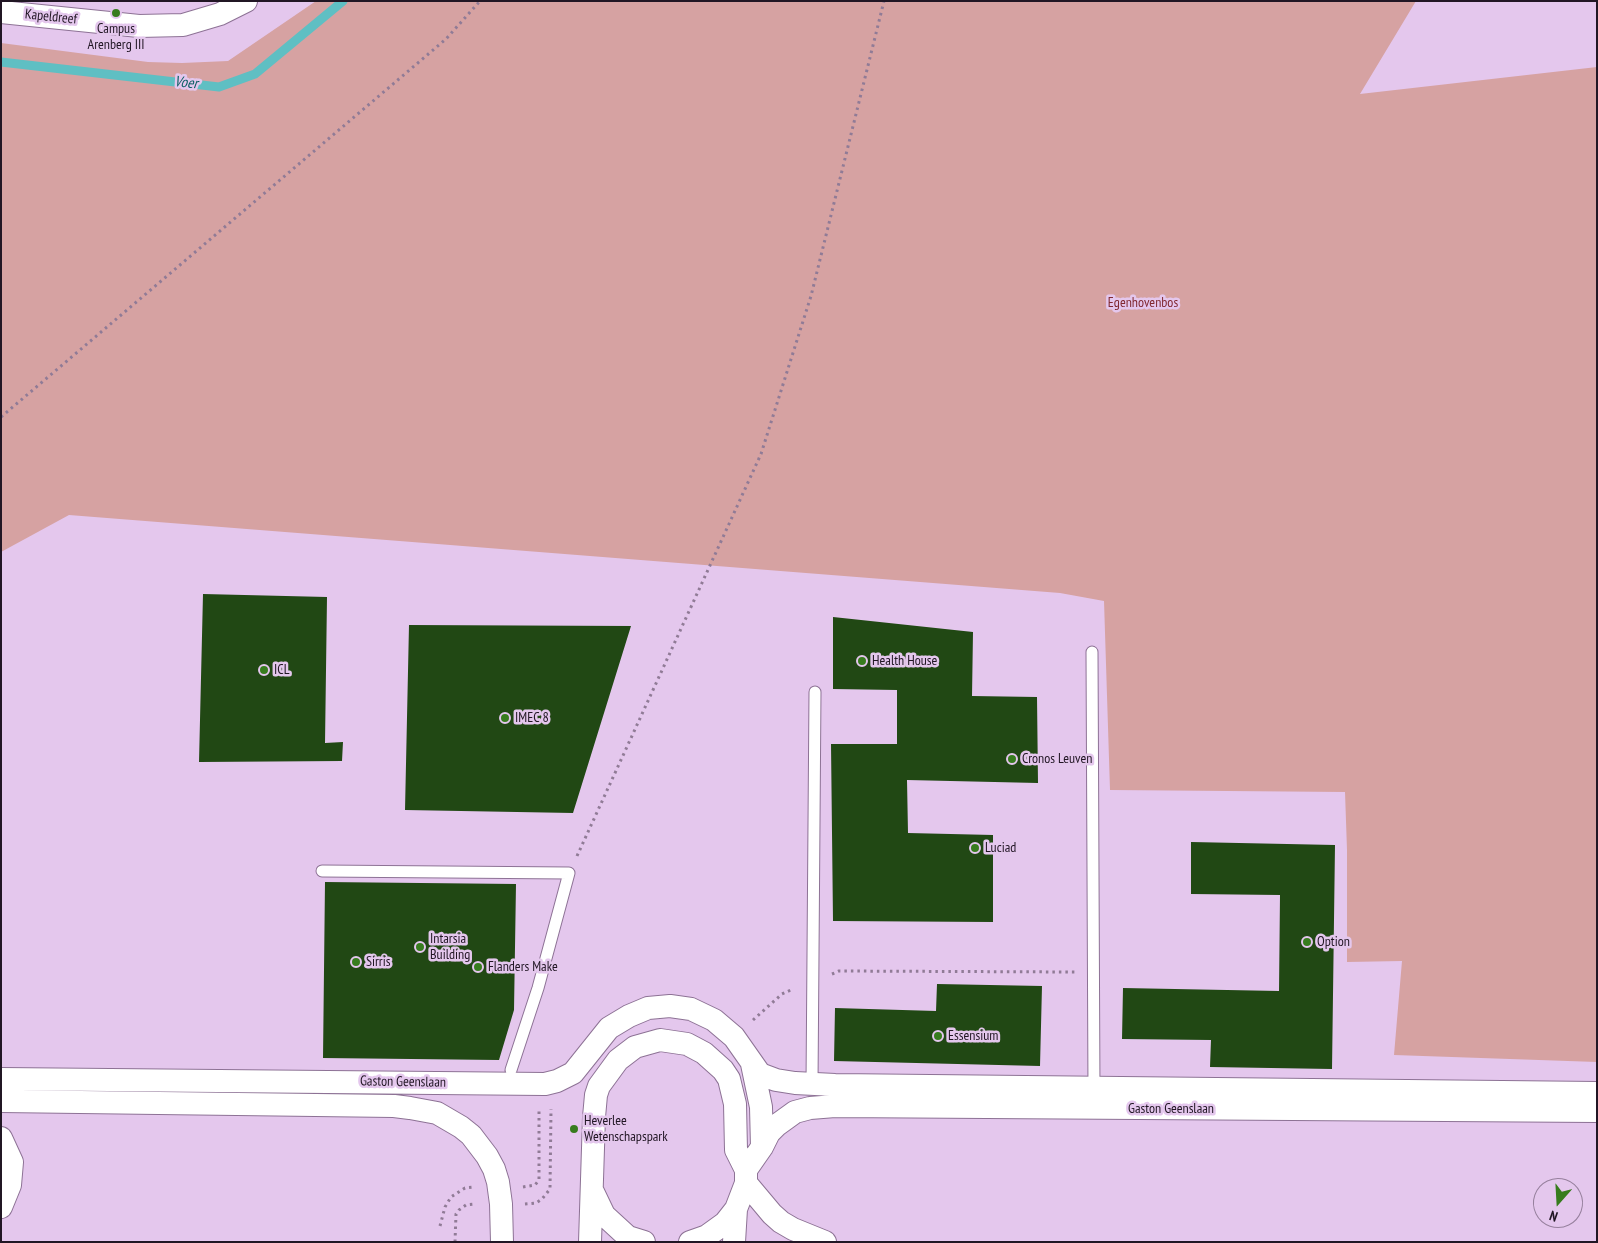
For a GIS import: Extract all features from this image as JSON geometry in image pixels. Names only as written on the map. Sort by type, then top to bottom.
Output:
[{"type":"street","name":"Kapeldreef","points":[[1,12],[139,26],[184,25],[220,14],[246,1]]},
{"type":"street","name":"Gaston Geenslaan","points":[[1,1079],[545,1084],[558,1081],[573,1073],[609,1028],[629,1016],[648,1008],[670,1006],[692,1009],[714,1020],[734,1037],[760,1074],[784,1082],[1094,1098],[1597,1111]]},
{"type":"street","points":[[590,1242],[594,1117],[598,1086],[618,1060],[635,1047],[660,1040],[687,1044],[704,1053],[723,1070],[733,1090],[736,1150],[746,1176],[772,1214],[781,1222],[825,1242]]},
{"type":"street","name":"Gaston Geenslaan","points":[[752,1064],[761,1107],[762,1147]]},
{"type":"street","name":"Gaston Geenslaan","points":[[734,1242],[736,1209],[746,1176],[769,1133],[784,1118],[795,1112],[810,1108],[1094,1098],[1597,1093]]},
{"type":"street","name":"Gaston Geenslaan","points":[[1,1101],[394,1106],[437,1113],[466,1131],[480,1146],[490,1162],[499,1187],[502,1242]]},
{"type":"street","points":[[1,1138],[12,1162],[10,1185],[1,1207]]},
{"type":"street","points":[[592,1189],[604,1215],[628,1237],[644,1242]]},
{"type":"street","points":[[690,1242],[707,1236],[725,1223],[736,1209]]},
{"type":"lane","points":[[1092,652],[1094,1098]]},
{"type":"lane","points":[[812,1084],[815,692]]},
{"type":"lane","points":[[322,871],[569,874],[538,988],[511,1070]]},
{"type":"path","points":[[1,417],[446,40],[480,1]]},
{"type":"path","points":[[569,874],[761,454],[811,296],[884,1]]},
{"type":"path","points":[[746,1026],[782,994],[839,971],[1093,972]]},
{"type":"path","points":[[522,1204],[536,1203],[550,1189],[551,1101]]},
{"type":"path","points":[[520,1187],[535,1185],[539,1180],[539,1102]]},
{"type":"path","points":[[440,1226],[445,1207],[455,1193],[465,1188],[483,1187]]},
{"type":"path","points":[[455,1242],[455,1218],[459,1210],[466,1205],[478,1204]]},
{"type":"green space","name":"Egenhovenbos","points":[[316,1],[1416,1],[1360,94],[1597,67],[1597,1062],[1394,1055],[1402,961],[1347,962],[1345,792],[1110,790],[1104,601],[1060,593],[69,515],[1,552],[1,43],[148,62],[228,61]]},
{"type":"building","name":"ICL","points":[[203,594],[327,597],[325,743],[343,742],[342,761],[199,762]]},
{"type":"building","points":[[833,617],[973,632],[972,696],[1037,697],[1038,783],[907,780],[908,833],[993,835],[993,922],[833,921],[831,744],[897,744],[897,690],[833,689]]},
{"type":"building","name":"IMEC 8","points":[[409,625],[631,626],[573,813],[405,810]]},
{"type":"building","name":"Option","points":[[1191,842],[1335,845],[1332,1069],[1210,1067],[1211,1040],[1122,1039],[1123,988],[1279,991],[1280,895],[1191,894]]},
{"type":"building","name":"Intarsia Building","points":[[325,882],[516,884],[514,1010],[499,1060],[323,1058]]},
{"type":"building","name":"Essensium","points":[[937,984],[1042,986],[1040,1066],[834,1061],[835,1008],[936,1011]]},
{"type":"waterway","name":"Voer","points":[[1,62],[219,87],[255,74],[343,1]]},
{"type":"place","name":"Campus Arenberg III","points":[[116,13]]},
{"type":"place","name":"Health House","points":[[862,661]]},
{"type":"place","name":"ICL","points":[[264,670]]},
{"type":"place","name":"IMEC 8","points":[[505,718]]},
{"type":"place","name":"Cronos Leuven","points":[[1012,759]]},
{"type":"place","name":"Luciad","points":[[975,848]]},
{"type":"place","name":"Option","points":[[1307,942]]},
{"type":"place","name":"Intarsia Building","points":[[420,947]]},
{"type":"place","name":"Sirris","points":[[356,962]]},
{"type":"place","name":"Flanders Make","points":[[478,967]]},
{"type":"place","name":"Essensium","points":[[938,1036]]},
{"type":"place","name":"Heverlee Wetenschapspark","points":[[574,1129]]}]
